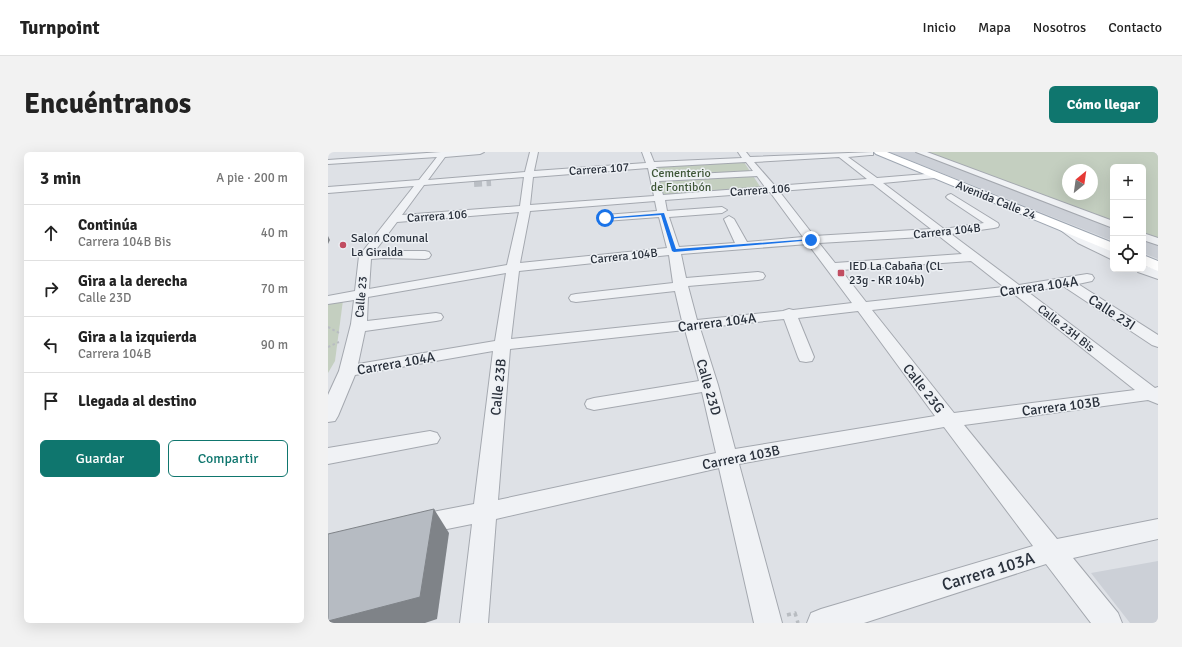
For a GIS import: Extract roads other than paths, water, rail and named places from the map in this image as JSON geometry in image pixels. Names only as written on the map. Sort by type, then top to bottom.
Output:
[{"type":"main road","name":"Avenida Calle 24","points":[[872,152],[894,158],[1110,247]]},
{"type":"main road","points":[[1146,261],[1158,266]]},
{"type":"street","points":[[374,167],[390,152]]},
{"type":"street","points":[[328,162],[444,153],[480,152]]},
{"type":"street","name":"Calle 23B","points":[[474,623],[502,345],[513,268],[525,209],[534,152]]},
{"type":"street","name":"Calle 23D","points":[[646,152],[655,179],[674,251],[680,285],[709,384],[768,623]]},
{"type":"street","points":[[693,152],[701,162]]},
{"type":"street","name":"Carrera 107","points":[[421,183],[494,180],[651,165],[701,162],[746,156],[841,155],[872,152]]},
{"type":"street","points":[[920,152],[1110,224]]},
{"type":"street","name":"Calle 23","points":[[328,416],[348,371],[358,327],[364,256],[444,153]]},
{"type":"street","name":"Calle 23H Bis","points":[[841,155],[1156,395]]},
{"type":"street","name":"Calle 23G","points":[[746,156],[949,420],[1108,623]]},
{"type":"street","points":[[890,172],[931,173]]},
{"type":"street","points":[[655,179],[760,173]]},
{"type":"street","name":"Carrera 106","points":[[393,219],[875,181],[931,173]]},
{"type":"street","points":[[328,190],[421,183]]},
{"type":"street","name":"Carrera 104B","points":[[328,300],[513,268],[674,251],[811,240],[943,232],[994,226],[994,224],[951,197]]},
{"type":"street","points":[[605,218],[722,210]]},
{"type":"street","points":[[729,219],[743,246]]},
{"type":"street","points":[[1063,227],[1082,241],[1110,255]]},
{"type":"street","points":[[1146,237],[1158,242]]},
{"type":"street","points":[[364,256],[384,254],[425,254]]},
{"type":"street","points":[[831,267],[975,257]]},
{"type":"street","points":[[1146,269],[1158,275]]},
{"type":"street","points":[[576,298],[758,276]]},
{"type":"street","name":"Carrera 104A","points":[[348,371],[502,345],[788,313],[1017,290],[1087,278]]},
{"type":"street","name":"Calle 23I","points":[[1066,282],[1158,342]]},
{"type":"street","points":[[788,313],[806,357]]},
{"type":"street","points":[[358,327],[436,317]]},
{"type":"street","points":[[594,404],[709,384]]},
{"type":"street","name":"Carrera 103B","points":[[396,529],[486,512],[727,458],[949,420],[1156,395]]},
{"type":"street","points":[[328,456],[430,438]]},
{"type":"street","name":"Carrera 103A","points":[[820,623],[1052,550],[1158,529]]},
{"type":"tunnel","points":[[474,183],[491,182]]},
{"type":"place","name":"Salon Comunal La Giralda","points":[[343,245]]},
{"type":"place","name":"IED La Cabaña (CL 23g - KR 104b)","points":[[841,273]]},
{"type":"park label","name":"Cementerio de Fontibón","points":[[681,180]]}]
